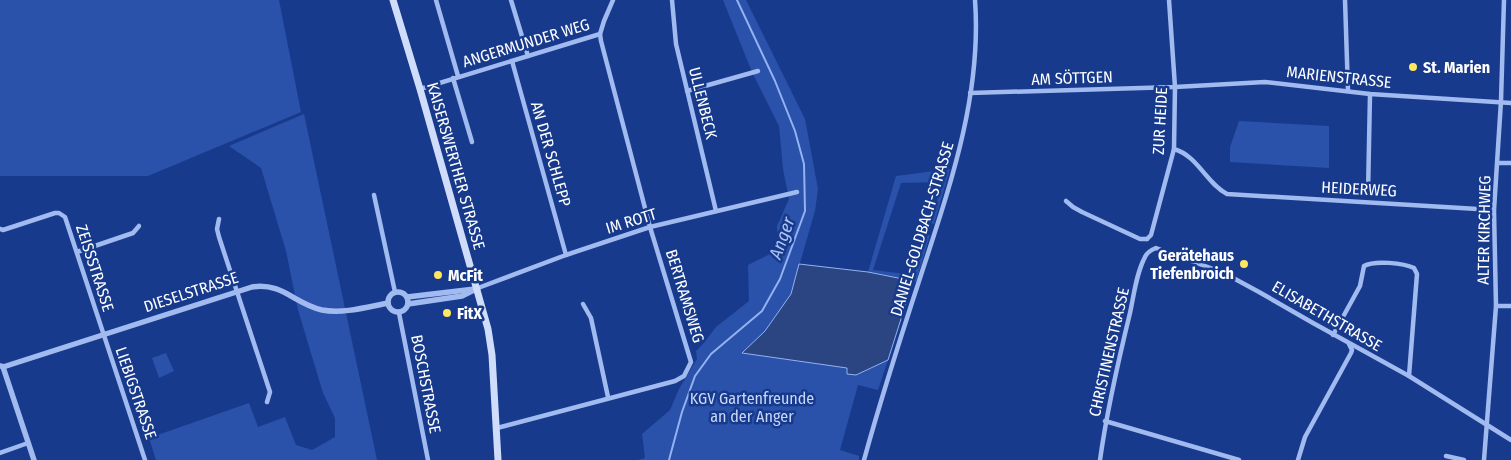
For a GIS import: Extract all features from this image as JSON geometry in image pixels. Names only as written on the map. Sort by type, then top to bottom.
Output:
[{"type":"main road","name":"KAISERSWERTHER STRASSE","points":[[393,0],[478,288],[489,333],[498,460]]},
{"type":"street","points":[[436,0],[456,77]]},
{"type":"street","points":[[511,0],[528,56]]},
{"type":"street","name":"ANGERMUNDER WEG","points":[[420,89],[600,34],[613,0]]},
{"type":"street","name":"ULLENBECK","points":[[672,0],[676,44],[716,211]]},
{"type":"street","name":"DANIEL-GOLDBACH-STRASSE","points":[[864,460],[951,182],[964,133],[976,41],[975,0]]},
{"type":"street","name":"ZUR HEIDE","points":[[1147,239],[1151,235],[1174,149],[1175,87],[1169,0]]},
{"type":"street","points":[[1346,0],[1348,91]]},
{"type":"street","name":"ALTER KIRCHWEG","points":[[1484,460],[1496,306],[1494,210],[1501,102],[1504,0]]},
{"type":"street","name":"BERTRAMSWEG","points":[[497,428],[680,379],[687,372],[692,362],[650,227],[600,34]]},
{"type":"street","name":"AN DER SCHLEPP","points":[[512,61],[566,255]]},
{"type":"street","points":[[687,91],[758,70]]},
{"type":"street","name":"ANGERMUNDER WEG","points":[[456,77],[472,142]]},
{"type":"street","name":"MARIENSTRASSE","points":[[1175,87],[1265,82],[1370,94],[1511,103]]},
{"type":"street","name":"AM SÖTTGEN","points":[[970,93],[1175,87]]},
{"type":"street","points":[[1368,194],[1370,94]]},
{"type":"street","name":"HEIDERWEG","points":[[1174,149],[1190,156],[1224,192],[1241,195],[1494,210]]},
{"type":"street","points":[[1498,162],[1511,163]]},
{"type":"street","name":"IM ROTT","points":[[478,288],[566,255],[650,227],[796,192]]},
{"type":"street","points":[[374,195],[395,292]]},
{"type":"street","points":[[1066,201],[1082,212],[1140,239],[1147,239],[1150,251]]},
{"type":"street","name":"ZEISSSTRASSE","points":[[0,229],[4,230],[60,213],[65,217],[103,335]]},
{"type":"street","points":[[218,219],[217,229],[270,392],[267,402]]},
{"type":"street","points":[[77,252],[133,233],[139,226]]},
{"type":"street","name":"ELISABETHSTRASSE","points":[[1150,251],[1162,249],[1224,273],[1409,376],[1511,440]]},
{"type":"street","name":"CHRISTINENSTRASSE","points":[[1100,460],[1105,422],[1125,332],[1140,270],[1150,251]]},
{"type":"street","points":[[1333,335],[1360,286],[1364,266],[1369,263],[1408,265],[1414,268],[1417,274],[1409,376]]},
{"type":"street","name":"DIESELSTRASSE","points":[[1,366],[257,286],[283,290],[318,309],[330,311],[341,311],[388,303]]},
{"type":"street","points":[[407,297],[478,288]]},
{"type":"street","points":[[408,304],[462,296],[478,288]]},
{"type":"street","points":[[395,292],[402,292],[407,297],[408,304],[405,310],[399,312],[392,311],[388,303],[390,296],[395,292]]},
{"type":"street","points":[[583,304],[591,318],[608,397]]},
{"type":"street","points":[[1496,306],[1511,306]]},
{"type":"street","name":"BOSCHSTRASSE","points":[[399,312],[428,460]]},
{"type":"street","name":"LIEBIGSTRASSE","points":[[103,335],[144,460]]},
{"type":"street","points":[[1298,460],[1305,437],[1352,353],[1348,343]]},
{"type":"street","points":[[1,366],[34,460]]},
{"type":"street","points":[[1105,422],[1238,460]]},
{"type":"street","points":[[0,452],[28,443]]},
{"type":"street","points":[[1446,456],[1464,460]]},
{"type":"green space","points":[[0,0],[279,0],[301,112],[148,176],[0,176]]},
{"type":"green space","name":"KGV Gartenfreunde an der Anger","points":[[723,0],[746,0],[805,119],[818,189],[815,211],[791,294],[765,331],[743,353],[848,368],[856,375],[888,360],[878,390],[858,385],[840,450],[859,456],[859,460],[638,460],[645,458],[642,434],[670,410],[679,389],[697,359],[696,351],[716,327],[749,301],[748,265],[778,250],[777,226],[789,199],[783,169],[779,126],[752,72]]},
{"type":"green space","points":[[304,114],[377,460],[156,460],[149,438],[249,403],[258,427],[285,417],[296,445],[312,450],[335,437],[335,418],[323,393],[298,310],[286,251],[261,168],[229,146]]},
{"type":"green space","points":[[1239,121],[1329,126],[1329,168],[1230,162],[1230,147]]},
{"type":"green space","points":[[950,169],[934,224],[930,223],[943,182],[901,183],[873,270],[914,275],[927,235],[930,235],[916,282],[868,272],[896,176]]},
{"type":"green space","points":[[166,353],[174,371],[159,378],[152,358]]},
{"type":"shaded area","points":[[799,264],[868,272],[913,281],[888,360],[856,375],[847,374],[847,368],[742,353],[765,331],[791,294]]},
{"type":"waterway","name":"Anger","points":[[669,460],[682,412],[695,376],[711,354],[762,311],[780,279],[805,211],[804,164],[795,131],[775,81],[737,0]]},
{"type":"place","name":"St. Marien","points":[[1413,67]]},
{"type":"place","name":"Gerätehaus Tiefenbroich","points":[[1244,264]]},
{"type":"place","name":"McFit","points":[[438,275]]},
{"type":"place","name":"FitX","points":[[447,313]]}]
